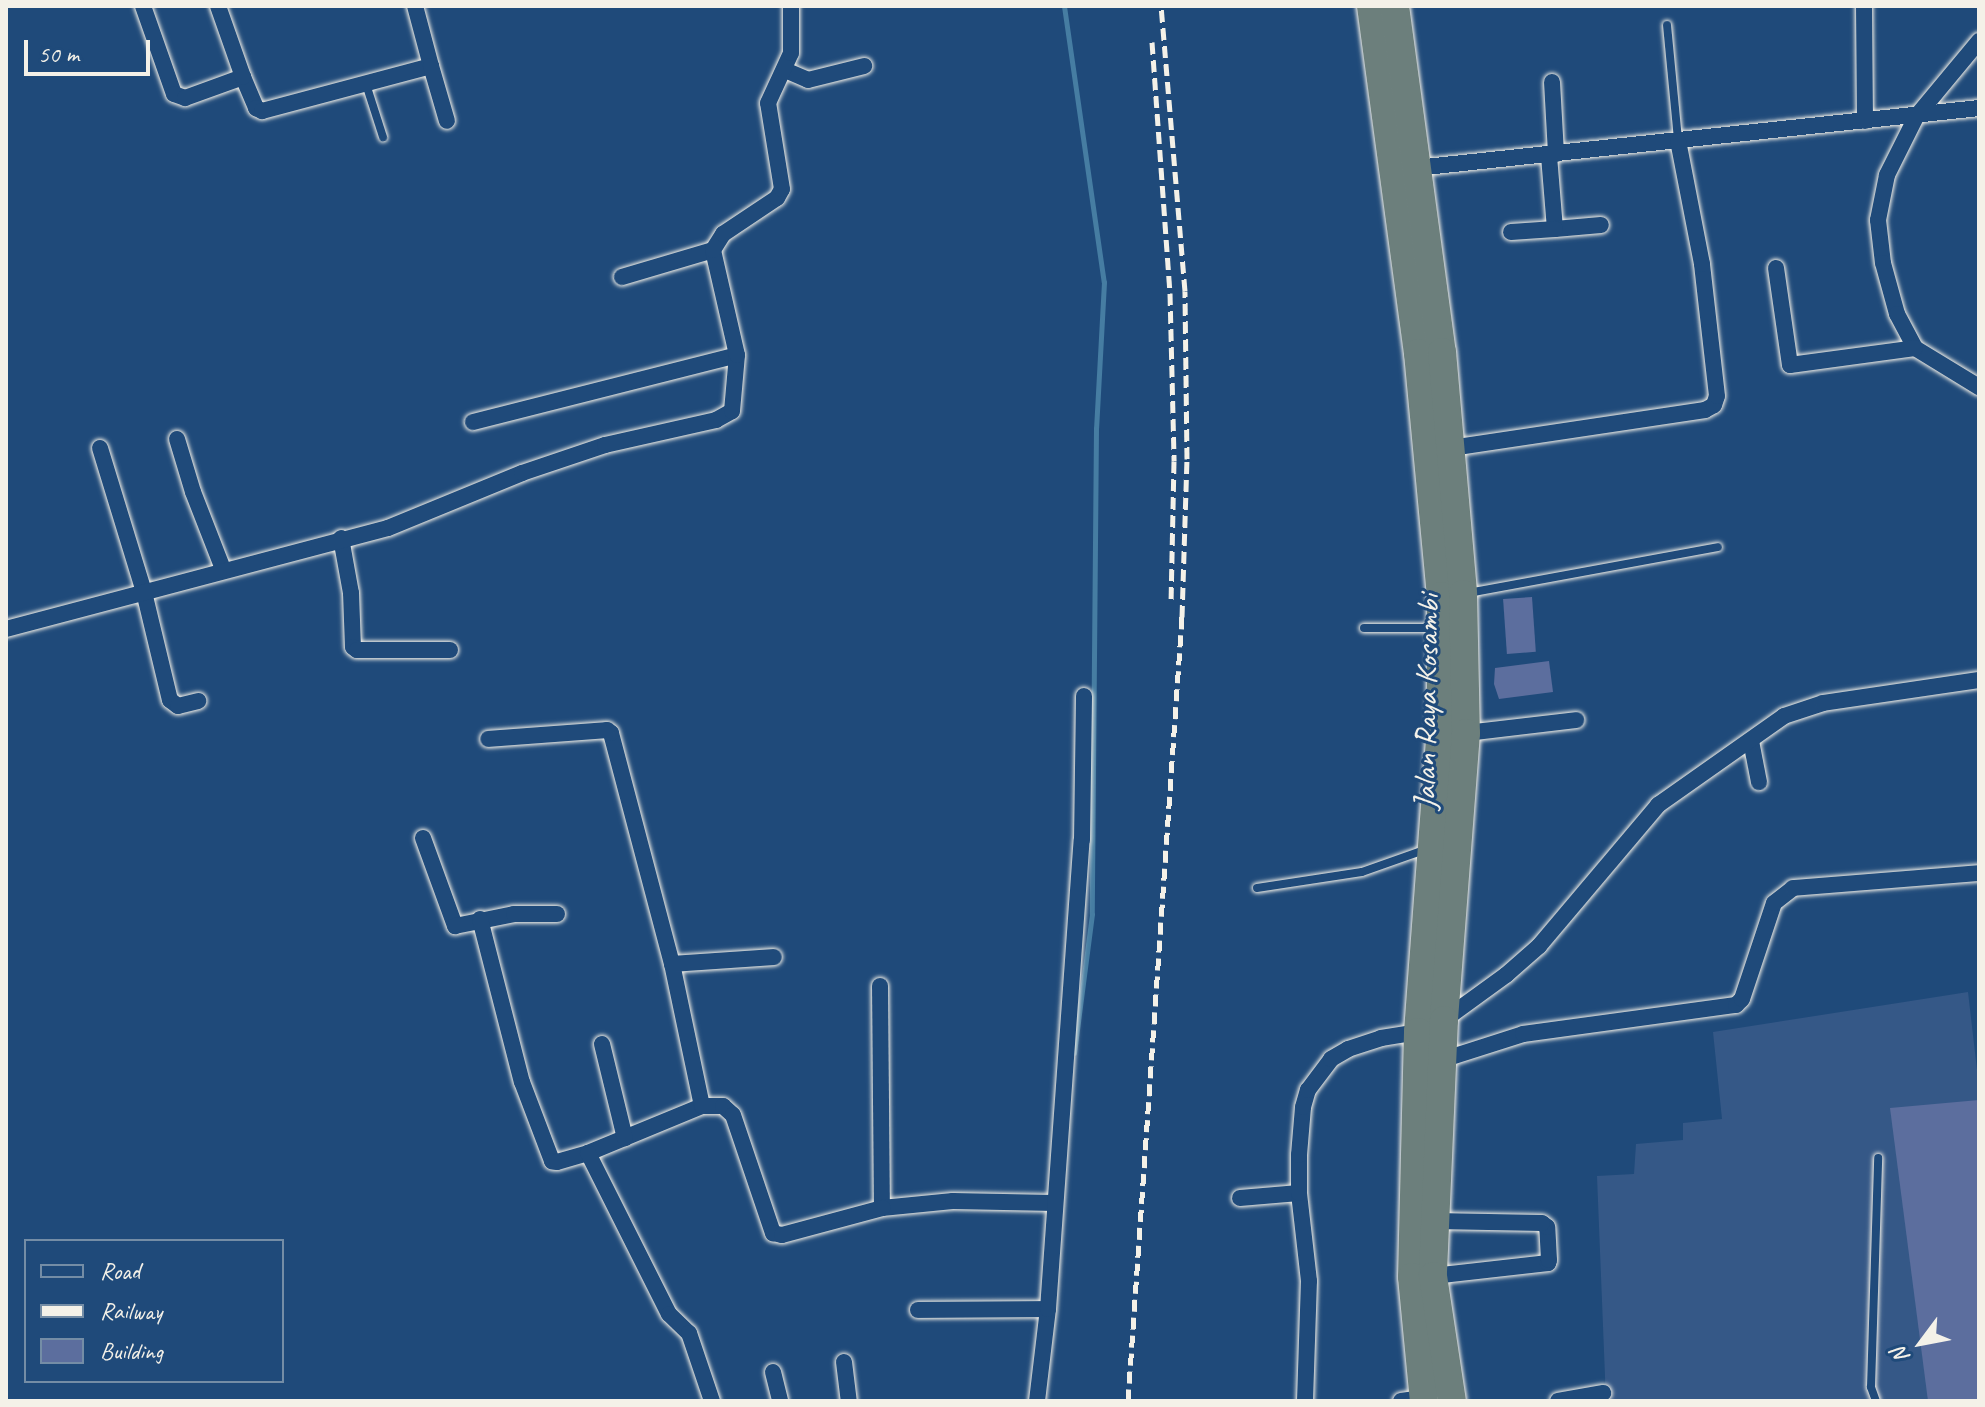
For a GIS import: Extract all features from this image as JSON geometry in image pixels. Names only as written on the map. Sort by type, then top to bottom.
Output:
[{"type":"highway","name":"Jalan Raya Kosambi","points":[[1371,6],[1420,369],[1434,504],[1441,628],[1434,848],[1418,1032],[1412,1277],[1416,1400]]},
{"type":"highway","name":"Jalan Raya Kosambi","points":[[1395,6],[1451,448],[1463,594],[1466,733],[1444,1020],[1433,1276],[1452,1401]]},
{"type":"street","points":[[143,6],[178,98],[243,77]]},
{"type":"street","points":[[218,6],[243,77],[256,108],[262,111],[431,66]]},
{"type":"street","points":[[415,6],[447,121]]},
{"type":"street","points":[[622,277],[713,250],[723,234],[781,194],[768,103],[785,70],[793,36],[791,6]]},
{"type":"street","points":[[1864,6],[1865,121]]},
{"type":"street","points":[[1979,41],[1916,117],[1887,175],[1878,220],[1883,263],[1897,314],[1915,348],[1979,387]]},
{"type":"street","points":[[785,70],[808,80],[864,66]]},
{"type":"street","points":[[1552,82],[1555,229]]},
{"type":"street","points":[[1416,168],[1979,108]]},
{"type":"street","points":[[1451,448],[1705,410],[1714,405],[1717,396],[1702,264],[1678,141]]},
{"type":"street","points":[[1511,232],[1601,225]]},
{"type":"street","points":[[6,629],[223,569],[388,528],[432,507],[605,445],[723,417],[735,406],[737,355],[713,250]]},
{"type":"street","points":[[1776,268],[1790,365],[1915,348]]},
{"type":"street","points":[[473,422],[737,355]]},
{"type":"street","points":[[177,439],[193,492],[223,569]]},
{"type":"street","points":[[100,448],[144,592],[170,700],[178,706],[198,701]]},
{"type":"street","points":[[341,538],[351,593],[353,647],[357,650],[450,650]]},
{"type":"street","points":[[1444,1020],[1506,975],[1539,946],[1658,805],[1784,716],[1809,706],[1978,685]]},
{"type":"street","points":[[1037,1401],[1048,1309],[1082,840],[1084,696]]},
{"type":"street","points":[[1466,733],[1576,720]]},
{"type":"street","points":[[488,739],[611,733],[672,964],[702,1106]]},
{"type":"street","points":[[1751,741],[1759,782]]},
{"type":"street","points":[[423,838],[452,924],[458,926],[514,914],[557,914]]},
{"type":"street","points":[[1442,1060],[1523,1034],[1730,1008],[1742,999],[1774,903],[1793,888],[1979,873]]},
{"type":"street","points":[[480,919],[522,1082],[548,1156],[557,1162],[588,1153],[702,1106],[723,1106],[733,1115],[766,1223],[773,1233],[782,1235],[882,1208],[953,1201],[1054,1203]]},
{"type":"street","points":[[672,964],[774,957]]},
{"type":"street","points":[[880,986],[882,1208]]},
{"type":"street","points":[[1305,1401],[1309,1281],[1299,1193],[1303,1107],[1319,1072],[1331,1059],[1348,1049],[1381,1038],[1418,1032]]},
{"type":"street","points":[[602,1044],[625,1138]]},
{"type":"street","points":[[588,1153],[642,1253],[669,1314],[689,1333],[712,1401]]},
{"type":"street","points":[[1240,1198],[1299,1193]]},
{"type":"street","points":[[1433,1276],[1549,1260],[1547,1227],[1542,1223],[1435,1221]]},
{"type":"street","points":[[918,1310],[1048,1309]]},
{"type":"street","points":[[844,1362],[849,1401]]},
{"type":"street","points":[[773,1372],[780,1401]]},
{"type":"street","points":[[1558,1401],[1603,1393]]},
{"type":"lane","points":[[1667,25],[1678,141]]},
{"type":"lane","points":[[366,84],[383,137]]},
{"type":"lane","points":[[1463,594],[1718,547]]},
{"type":"lane","points":[[1364,628],[1441,628]]},
{"type":"lane","points":[[1257,888],[1362,872],[1411,852],[1434,848]]},
{"type":"lane","points":[[1876,1401],[1871,1387],[1878,1158]]},
{"type":"shaded area","points":[[1968,992],[1979,1087],[1979,1401],[1606,1401],[1597,1176],[1634,1174],[1636,1144],[1683,1140],[1683,1123],[1722,1119],[1713,1032]]},
{"type":"building","points":[[1532,597],[1536,652],[1507,654],[1503,599]]},
{"type":"building","points":[[1549,661],[1553,692],[1499,699],[1494,684],[1495,668]]},
{"type":"building","points":[[1979,1100],[1979,1400],[1928,1401],[1890,1108]]},
{"type":"waterway","points":[[1064,6],[1104,282],[1096,428],[1092,914],[1074,1053]]},
{"type":"railway","points":[[1128,1401],[1182,617],[1187,459],[1185,291],[1161,6]]},
{"type":"railway","points":[[1152,42],[1170,293],[1174,461],[1171,601]]}]
